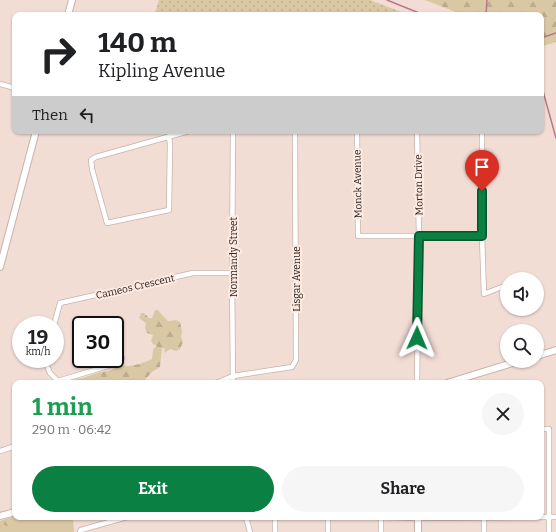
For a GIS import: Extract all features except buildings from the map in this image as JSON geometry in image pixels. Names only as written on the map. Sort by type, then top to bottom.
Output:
[{"type":"street","points":[[69,12],[72,0]]},
{"type":"street","points":[[0,84],[12,87]]},
{"type":"street","points":[[0,266],[35,134]]},
{"type":"street","points":[[169,136],[169,210],[107,223],[92,169],[91,160],[96,157],[169,136],[177,134]]},
{"type":"street","name":"Normandy Street","points":[[233,134],[233,380]]},
{"type":"street","name":"Lisgar Avenue","points":[[233,376],[292,367],[296,360],[295,134]]},
{"type":"street","name":"Monck Avenue","points":[[357,134],[358,236],[419,236]]},
{"type":"street","name":"Morton Drive","points":[[417,134],[419,236],[417,380]]},
{"type":"street","points":[[482,134],[482,236],[484,294],[500,288]]},
{"type":"street","points":[[419,236],[482,236]]},
{"type":"street","name":"Cameos Crescent","points":[[56,316],[60,303],[193,273],[232,273]]},
{"type":"street","points":[[544,354],[556,350]]},
{"type":"street","points":[[457,380],[500,367]]},
{"type":"street","points":[[48,368],[50,374],[57,380]]},
{"type":"street","points":[[61,380],[101,368]]},
{"type":"street","points":[[223,380],[233,376]]},
{"type":"street","points":[[544,428],[549,429],[549,532]]},
{"type":"street","points":[[0,451],[12,447]]},
{"type":"street","points":[[0,516],[12,513]]},
{"type":"street","points":[[544,517],[556,517]]},
{"type":"street","points":[[80,532],[81,530],[116,520]]},
{"type":"street","points":[[247,520],[250,532]]},
{"type":"street","points":[[275,520],[275,532]]},
{"type":"street","points":[[328,520],[328,532]]},
{"type":"street","points":[[381,520],[381,532]]},
{"type":"street","points":[[418,520],[418,532]]},
{"type":"street","points":[[484,520],[484,532]]},
{"type":"green space","points":[[159,0],[370,0],[401,12],[155,12]]},
{"type":"green space","points":[[425,0],[556,0],[556,42],[544,46],[544,12],[455,12]]},
{"type":"green space","points":[[155,310],[158,310],[168,321],[176,320],[180,322],[182,331],[181,337],[183,342],[180,349],[176,351],[170,349],[165,353],[164,348],[162,348],[160,367],[152,372],[145,380],[74,380],[115,368],[124,368],[124,366],[133,365],[152,359],[153,349],[157,346],[151,341],[153,335],[147,333],[145,328],[146,323],[139,318],[141,313],[144,313],[149,318],[152,318]]},
{"type":"green space","points":[[12,517],[12,520],[73,520],[74,532],[0,532],[0,521]]},
{"type":"green space","points":[[12,517],[12,520],[26,520],[14,526],[6,526],[3,523],[0,525],[0,521]]},
{"type":"waterway","points":[[387,0],[417,12]]},
{"type":"waterway","points":[[486,12],[487,0]]},
{"type":"waterway","points":[[544,37],[556,33]]},
{"type":"waterway","points":[[544,95],[556,138]]},
{"type":"route","points":[[417,338],[419,236],[482,236],[482,191]]}]
